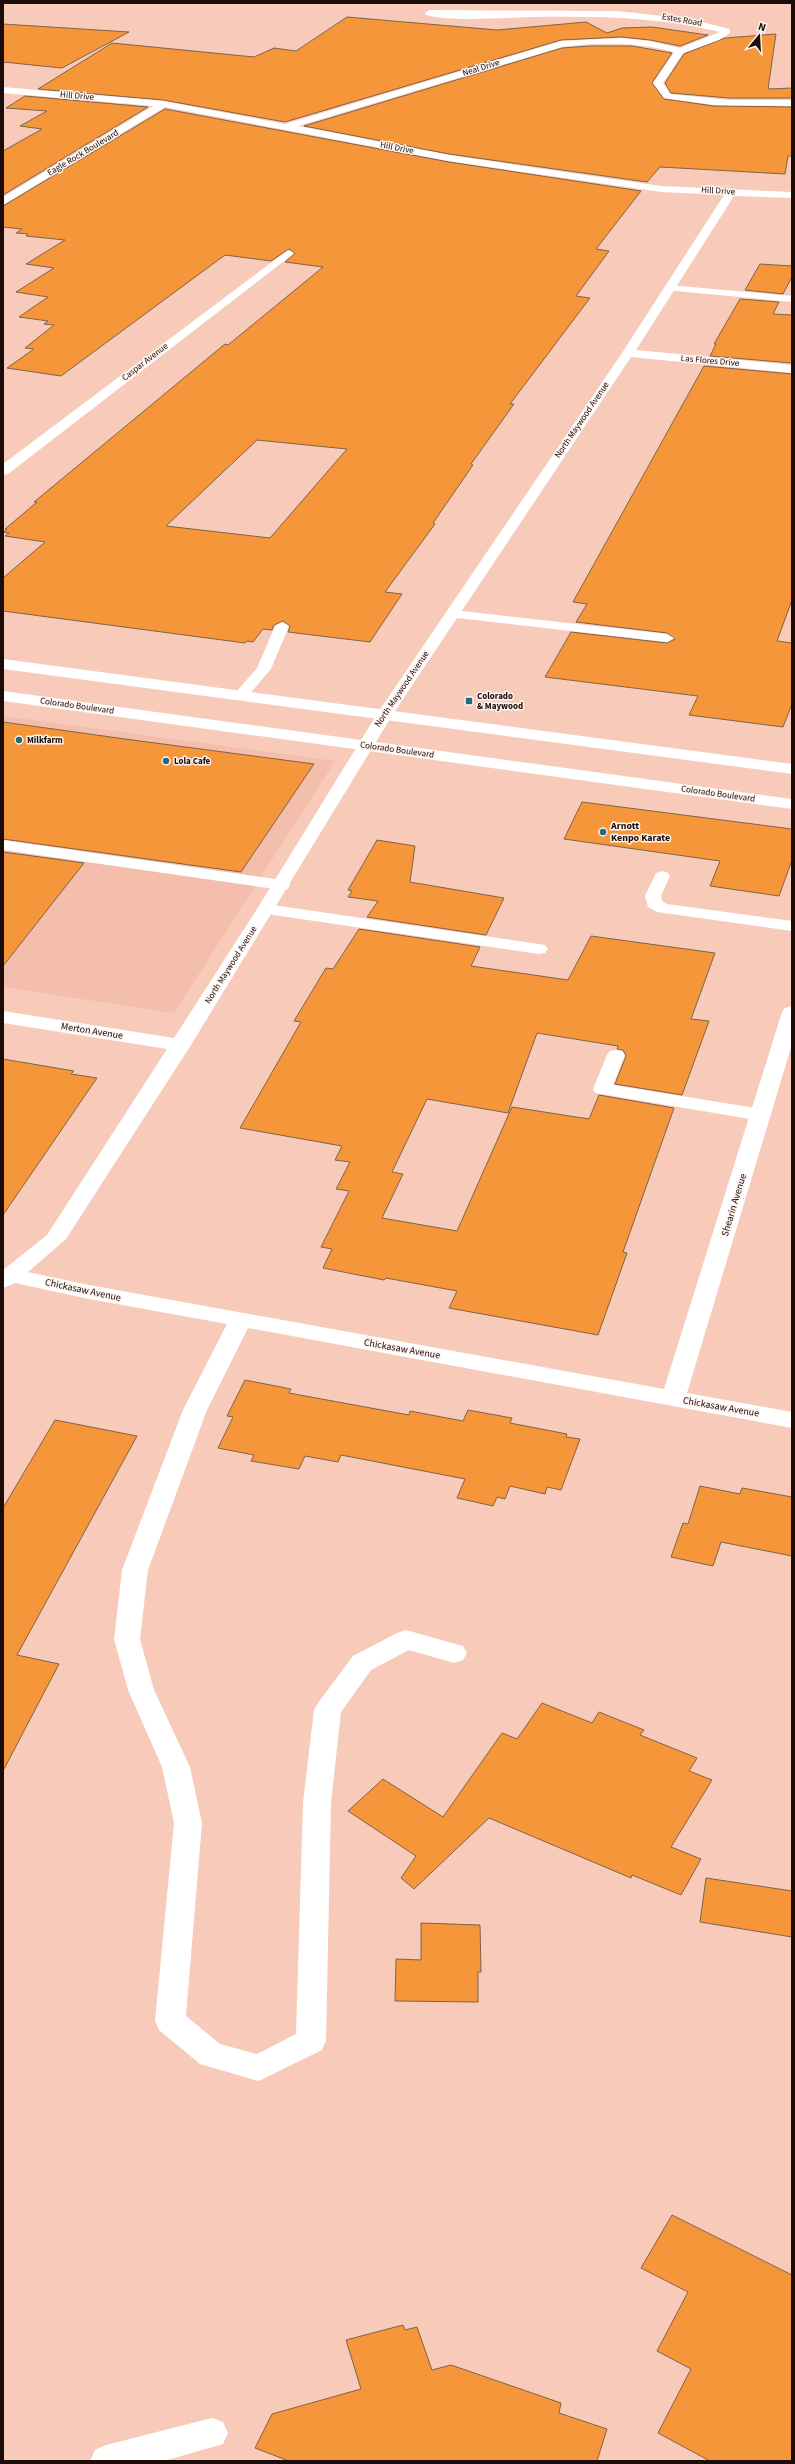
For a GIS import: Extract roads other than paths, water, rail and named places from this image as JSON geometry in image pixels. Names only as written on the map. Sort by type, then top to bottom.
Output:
[{"type":"street","name":"Estes Road","points":[[429,13],[476,15],[569,11],[623,12],[698,21],[727,32],[716,38],[680,51]]},
{"type":"street","name":"Neal Drive","points":[[286,126],[561,44],[602,40],[622,40],[644,42],[680,51]]},
{"type":"street","points":[[680,51],[658,83],[667,96],[696,102],[736,105],[792,103]]},
{"type":"street","name":"Hill Drive","points":[[3,90],[163,104],[286,126],[449,158],[662,189],[792,195]]},
{"type":"street","name":"Eagle Rock Boulevard","points":[[3,202],[163,104]]},
{"type":"street","name":"North Maywood Avenue","points":[[8,1278],[55,1239],[181,1045],[282,885],[385,714],[628,354],[731,192]]},
{"type":"street","name":"Caspar Avenue","points":[[3,472],[288,253]]},
{"type":"street","name":"Las Flores Drive","points":[[628,354],[792,369]]},
{"type":"street","points":[[3,664],[792,769]]},
{"type":"street","name":"Colorado Boulevard","points":[[3,696],[792,804]]},
{"type":"street","name":"Shearin Avenue","points":[[673,1399],[762,1116],[792,1012]]},
{"type":"street","name":"Merton Avenue","points":[[3,1017],[181,1045]]},
{"type":"street","name":"Chickasaw Avenue","points":[[8,1278],[792,1420]]},
{"type":"street","points":[[241,1320],[195,1410],[135,1570],[127,1639],[141,1690],[176,1767],[188,1823],[170,2021],[211,2055],[259,2068],[311,2041],[317,1803],[328,1710],[362,1663],[406,1640],[454,1653]]},
{"type":"lane","points":[[669,288],[792,299]]},
{"type":"lane","points":[[453,614],[667,638]]},
{"type":"lane","points":[[241,696],[264,668],[282,626]]},
{"type":"lane","points":[[3,845],[282,885]]},
{"type":"lane","points":[[662,876],[653,896],[654,903],[663,908],[792,926]]},
{"type":"lane","points":[[266,910],[539,949]]},
{"type":"lane","points":[[616,1055],[602,1089],[762,1116]]},
{"type":"lane","points":[[106,2461],[212,2433]]},
{"type":"place","name":"Colorado & Maywood","points":[[469,701]]},
{"type":"place","name":"Milkfarm","points":[[19,740]]},
{"type":"place","name":"Lola Cafe","points":[[166,761]]},
{"type":"place","name":"Arnott Kenpo Karate","points":[[603,832]]}]
